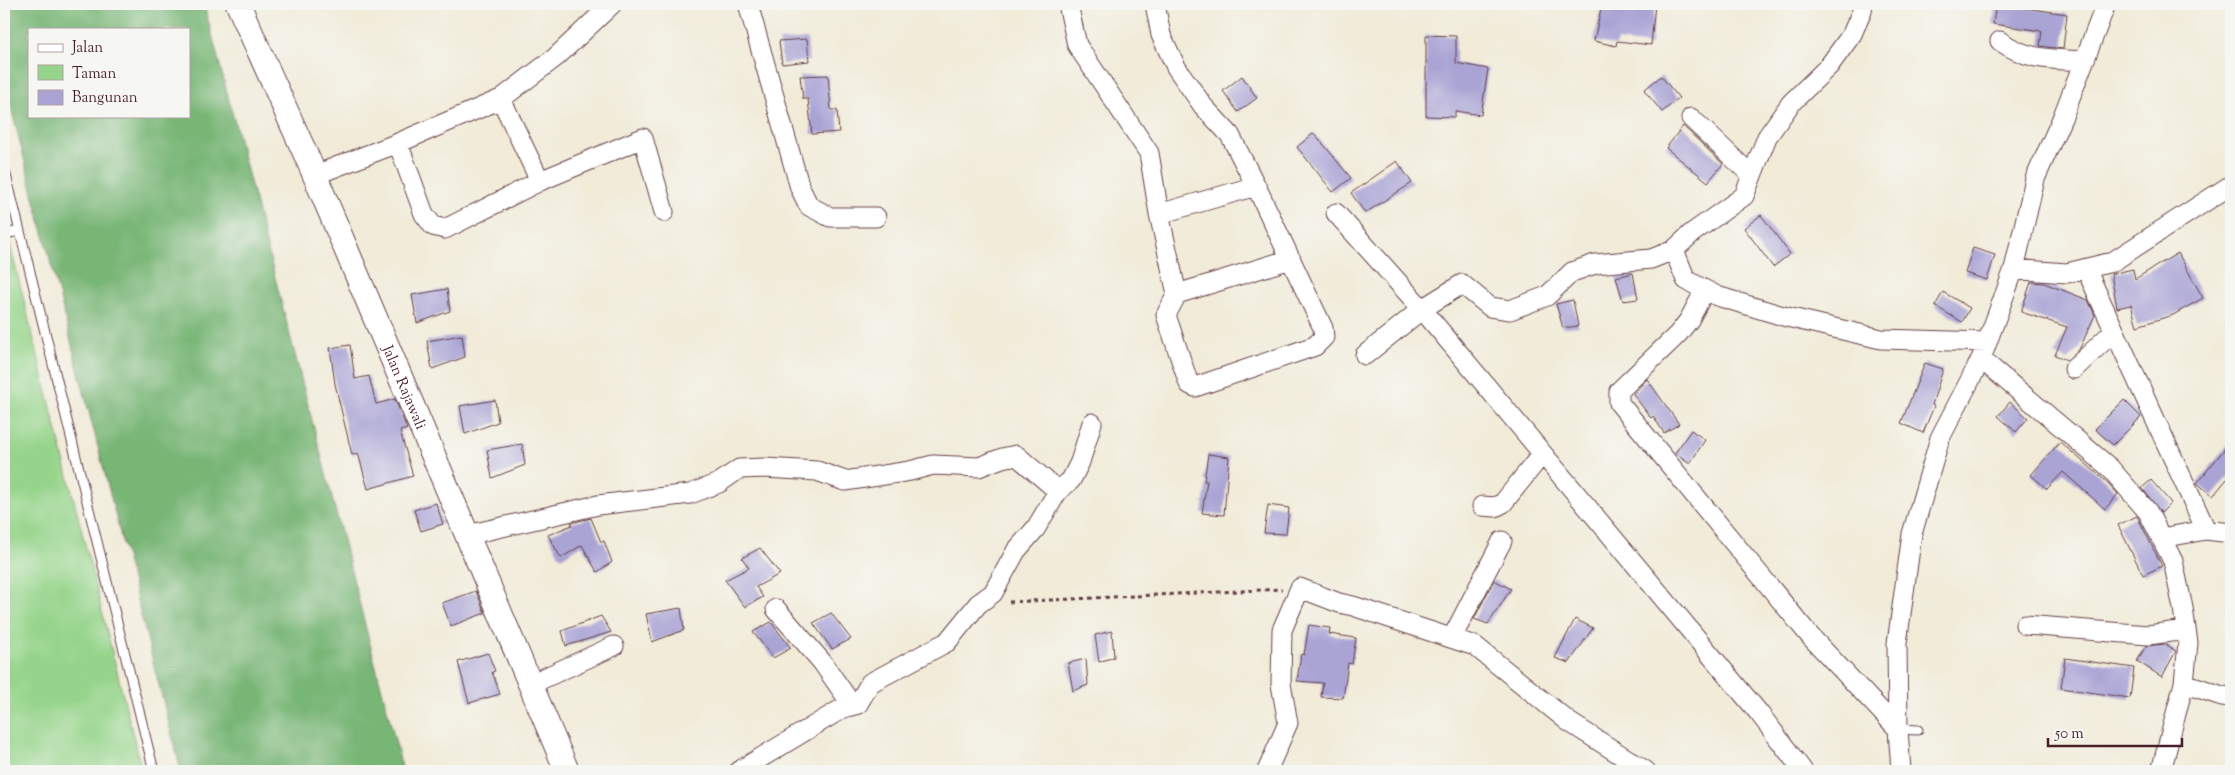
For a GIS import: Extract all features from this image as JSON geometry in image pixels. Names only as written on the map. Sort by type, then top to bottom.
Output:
[{"type":"street","name":"Jalan Rajawali","points":[[238,4],[315,175],[567,771]]},
{"type":"street","points":[[315,175],[398,143],[501,99],[556,57],[612,4]]},
{"type":"street","points":[[748,4],[800,188],[809,206],[830,217],[876,217]]},
{"type":"street","points":[[1068,4],[1077,45],[1149,153],[1159,214],[1177,294],[1166,314],[1189,384],[1195,387],[1315,346],[1324,337],[1323,328],[1230,135],[1203,106],[1176,67],[1161,35],[1155,4]]},
{"type":"street","points":[[1365,355],[1422,309],[1462,284],[1490,308],[1510,310],[1547,296],[1572,272],[1595,264],[1651,259],[1674,250],[1692,233],[1744,196],[1767,137],[1791,104],[1829,66],[1852,34],[1862,12],[1863,4]]},
{"type":"street","points":[[1901,771],[1898,729],[1897,642],[1912,534],[1940,438],[1984,350],[2014,269],[2035,179],[2063,116],[2106,4]]},
{"type":"street","points":[[2000,41],[2013,50],[2028,56],[2084,61]]},
{"type":"street","points":[[501,99],[540,181]]},
{"type":"street","points":[[1691,118],[1751,175]]},
{"type":"street","points":[[398,143],[424,214],[433,226],[446,229],[540,181],[643,138],[664,212]]},
{"type":"street","points":[[1159,214],[1256,186]]},
{"type":"street","points":[[2014,269],[2067,273],[2112,262],[2231,186]]},
{"type":"street","points":[[1336,213],[1422,309],[1759,713],[1803,771]]},
{"type":"street","points":[[1674,250],[1686,280],[1717,296],[1783,316],[1881,339],[1984,350],[2110,468],[2148,512],[2173,561],[2186,630],[2188,643],[2184,683],[2161,771]]},
{"type":"street","points":[[1177,294],[1291,260]]},
{"type":"street","points":[[2086,269],[2206,530]]},
{"type":"street","points":[[1705,290],[1689,320],[1678,334],[1619,391],[1619,403],[1810,636],[1898,729]]},
{"type":"street","points":[[2074,369],[2114,331]]},
{"type":"street","points":[[739,771],[843,708],[858,704],[870,683],[947,642],[978,604],[993,592],[1016,551],[1036,528],[1058,491],[1071,480],[1080,462],[1092,423]]},
{"type":"street","points":[[1482,506],[1495,507],[1503,503],[1542,454]]},
{"type":"street","points":[[467,535],[598,505],[690,494],[719,483],[739,470],[765,468],[817,471],[845,481],[910,471],[933,465],[979,467],[1016,455],[1058,491]]},
{"type":"street","points":[[2161,538],[2206,530],[2231,533]]},
{"type":"street","points":[[1452,638],[1502,540]]},
{"type":"street","points":[[1267,771],[1288,723],[1281,684],[1282,630],[1300,588],[1339,603],[1475,646],[1569,722],[1646,771]]},
{"type":"street","points":[[776,609],[822,662],[852,705]]},
{"type":"street","points":[[2025,625],[2148,635],[2186,630]]},
{"type":"street","points":[[530,684],[614,646]]},
{"type":"street","points":[[2184,683],[2222,696],[2231,697]]},
{"type":"lane","points":[[4,167],[154,771]]},
{"type":"lane","points":[[4,234],[20,230]]},
{"type":"lane","points":[[1898,729],[1918,730]]},
{"type":"path","points":[[978,604],[1300,588]]},
{"type":"green space","points":[[4,4],[204,4],[403,771],[181,771],[4,80]]},
{"type":"green space","points":[[4,221],[142,771],[4,771]]},
{"type":"building","points":[[1602,4],[1655,4],[1651,45],[1617,41],[1616,46],[1594,41]]},
{"type":"building","points":[[1996,4],[2067,14],[2063,49],[2040,46],[2042,31],[1993,24]]},
{"type":"building","points":[[1426,35],[1456,36],[1456,63],[1488,69],[1481,115],[1455,111],[1455,117],[1426,116]]},
{"type":"building","points":[[807,39],[809,61],[782,64],[779,41]]},
{"type":"building","points":[[828,75],[831,110],[837,110],[839,132],[812,134],[808,99],[803,99],[800,76]]},
{"type":"building","points":[[1242,76],[1257,98],[1238,112],[1223,91]]},
{"type":"building","points":[[1661,76],[1679,98],[1662,112],[1644,90]]},
{"type":"building","points":[[1683,126],[1723,164],[1708,182],[1666,148]]},
{"type":"building","points":[[1314,133],[1351,178],[1333,192],[1297,147]]},
{"type":"building","points":[[1397,161],[1412,183],[1365,213],[1351,193]]},
{"type":"building","points":[[1761,215],[1790,254],[1773,267],[1744,228]]},
{"type":"building","points":[[1973,248],[1995,255],[1987,280],[1965,273]]},
{"type":"building","points":[[2178,253],[2203,298],[2173,315],[2137,326],[2131,305],[2117,308],[2111,274],[2133,269],[2135,279]]},
{"type":"building","points":[[1633,273],[1638,299],[1623,301],[1616,277]]},
{"type":"building","points":[[2031,282],[2044,283],[2088,300],[2095,315],[2080,348],[2067,360],[2055,355],[2067,327],[2021,312]]},
{"type":"building","points":[[447,289],[450,311],[417,323],[412,295]]},
{"type":"building","points":[[1943,292],[1970,308],[1962,322],[1935,306]]},
{"type":"building","points":[[1573,300],[1578,326],[1563,328],[1556,304]]},
{"type":"building","points":[[462,335],[465,357],[432,369],[427,341]]},
{"type":"building","points":[[350,345],[355,379],[369,376],[376,404],[395,399],[407,429],[400,431],[413,476],[368,489],[358,453],[352,455],[335,384],[330,348]]},
{"type":"building","points":[[1925,363],[1943,369],[1932,405],[1934,406],[1923,433],[1901,423]]},
{"type":"building","points":[[1647,379],[1679,424],[1664,433],[1653,416],[1651,418],[1633,394]]},
{"type":"building","points":[[495,400],[498,422],[465,434],[460,406]]},
{"type":"building","points":[[2124,400],[2141,417],[2113,445],[2095,429]]},
{"type":"building","points":[[2010,402],[2028,418],[2016,432],[1998,416]]},
{"type":"building","points":[[1691,430],[1705,440],[1690,463],[1675,453]]},
{"type":"building","points":[[2231,441],[2231,474],[2213,496],[2197,483]]},
{"type":"building","points":[[2060,442],[2107,482],[2118,494],[2105,509],[2063,472],[2047,489],[2031,475]]},
{"type":"building","points":[[522,444],[525,465],[492,478],[487,450]]},
{"type":"building","points":[[1208,454],[1229,457],[1224,515],[1202,513],[1207,481],[1204,481]]},
{"type":"building","points":[[2151,480],[2171,503],[2161,513],[2142,488]]},
{"type":"building","points":[[436,503],[443,524],[421,531],[414,510]]},
{"type":"building","points":[[1268,505],[1289,508],[1286,534],[1264,533]]},
{"type":"building","points":[[2137,516],[2162,566],[2143,575],[2118,525]]},
{"type":"building","points":[[591,518],[601,542],[604,541],[612,562],[597,572],[582,545],[561,558],[548,535],[572,525],[571,523]]},
{"type":"building","points":[[760,548],[780,574],[756,587],[763,597],[745,607],[725,580],[749,568],[742,558]]},
{"type":"building","points":[[1494,580],[1511,589],[1488,624],[1474,619]]},
{"type":"building","points":[[476,591],[485,613],[451,626],[442,603]]},
{"type":"building","points":[[681,608],[684,630],[652,642],[646,614]]},
{"type":"building","points":[[831,613],[851,639],[832,649],[813,623]]},
{"type":"building","points":[[601,616],[611,632],[566,646],[562,631]]},
{"type":"building","points":[[1575,619],[1593,628],[1569,663],[1555,658]]},
{"type":"building","points":[[771,622],[791,648],[773,658],[753,632]]},
{"type":"building","points":[[1309,625],[1330,628],[1329,634],[1356,638],[1352,664],[1348,663],[1343,698],[1321,697],[1323,683],[1297,681],[1301,654],[1304,655]]},
{"type":"building","points":[[1112,631],[1114,657],[1099,662],[1095,635]]},
{"type":"building","points":[[2164,644],[2176,651],[2162,677],[2137,661],[2146,646]]},
{"type":"building","points":[[488,653],[495,671],[492,672],[500,694],[469,703],[458,662]]},
{"type":"building","points":[[2065,658],[2134,668],[2130,698],[2061,688]]},
{"type":"building","points":[[1086,659],[1088,685],[1073,691],[1068,663]]}]
